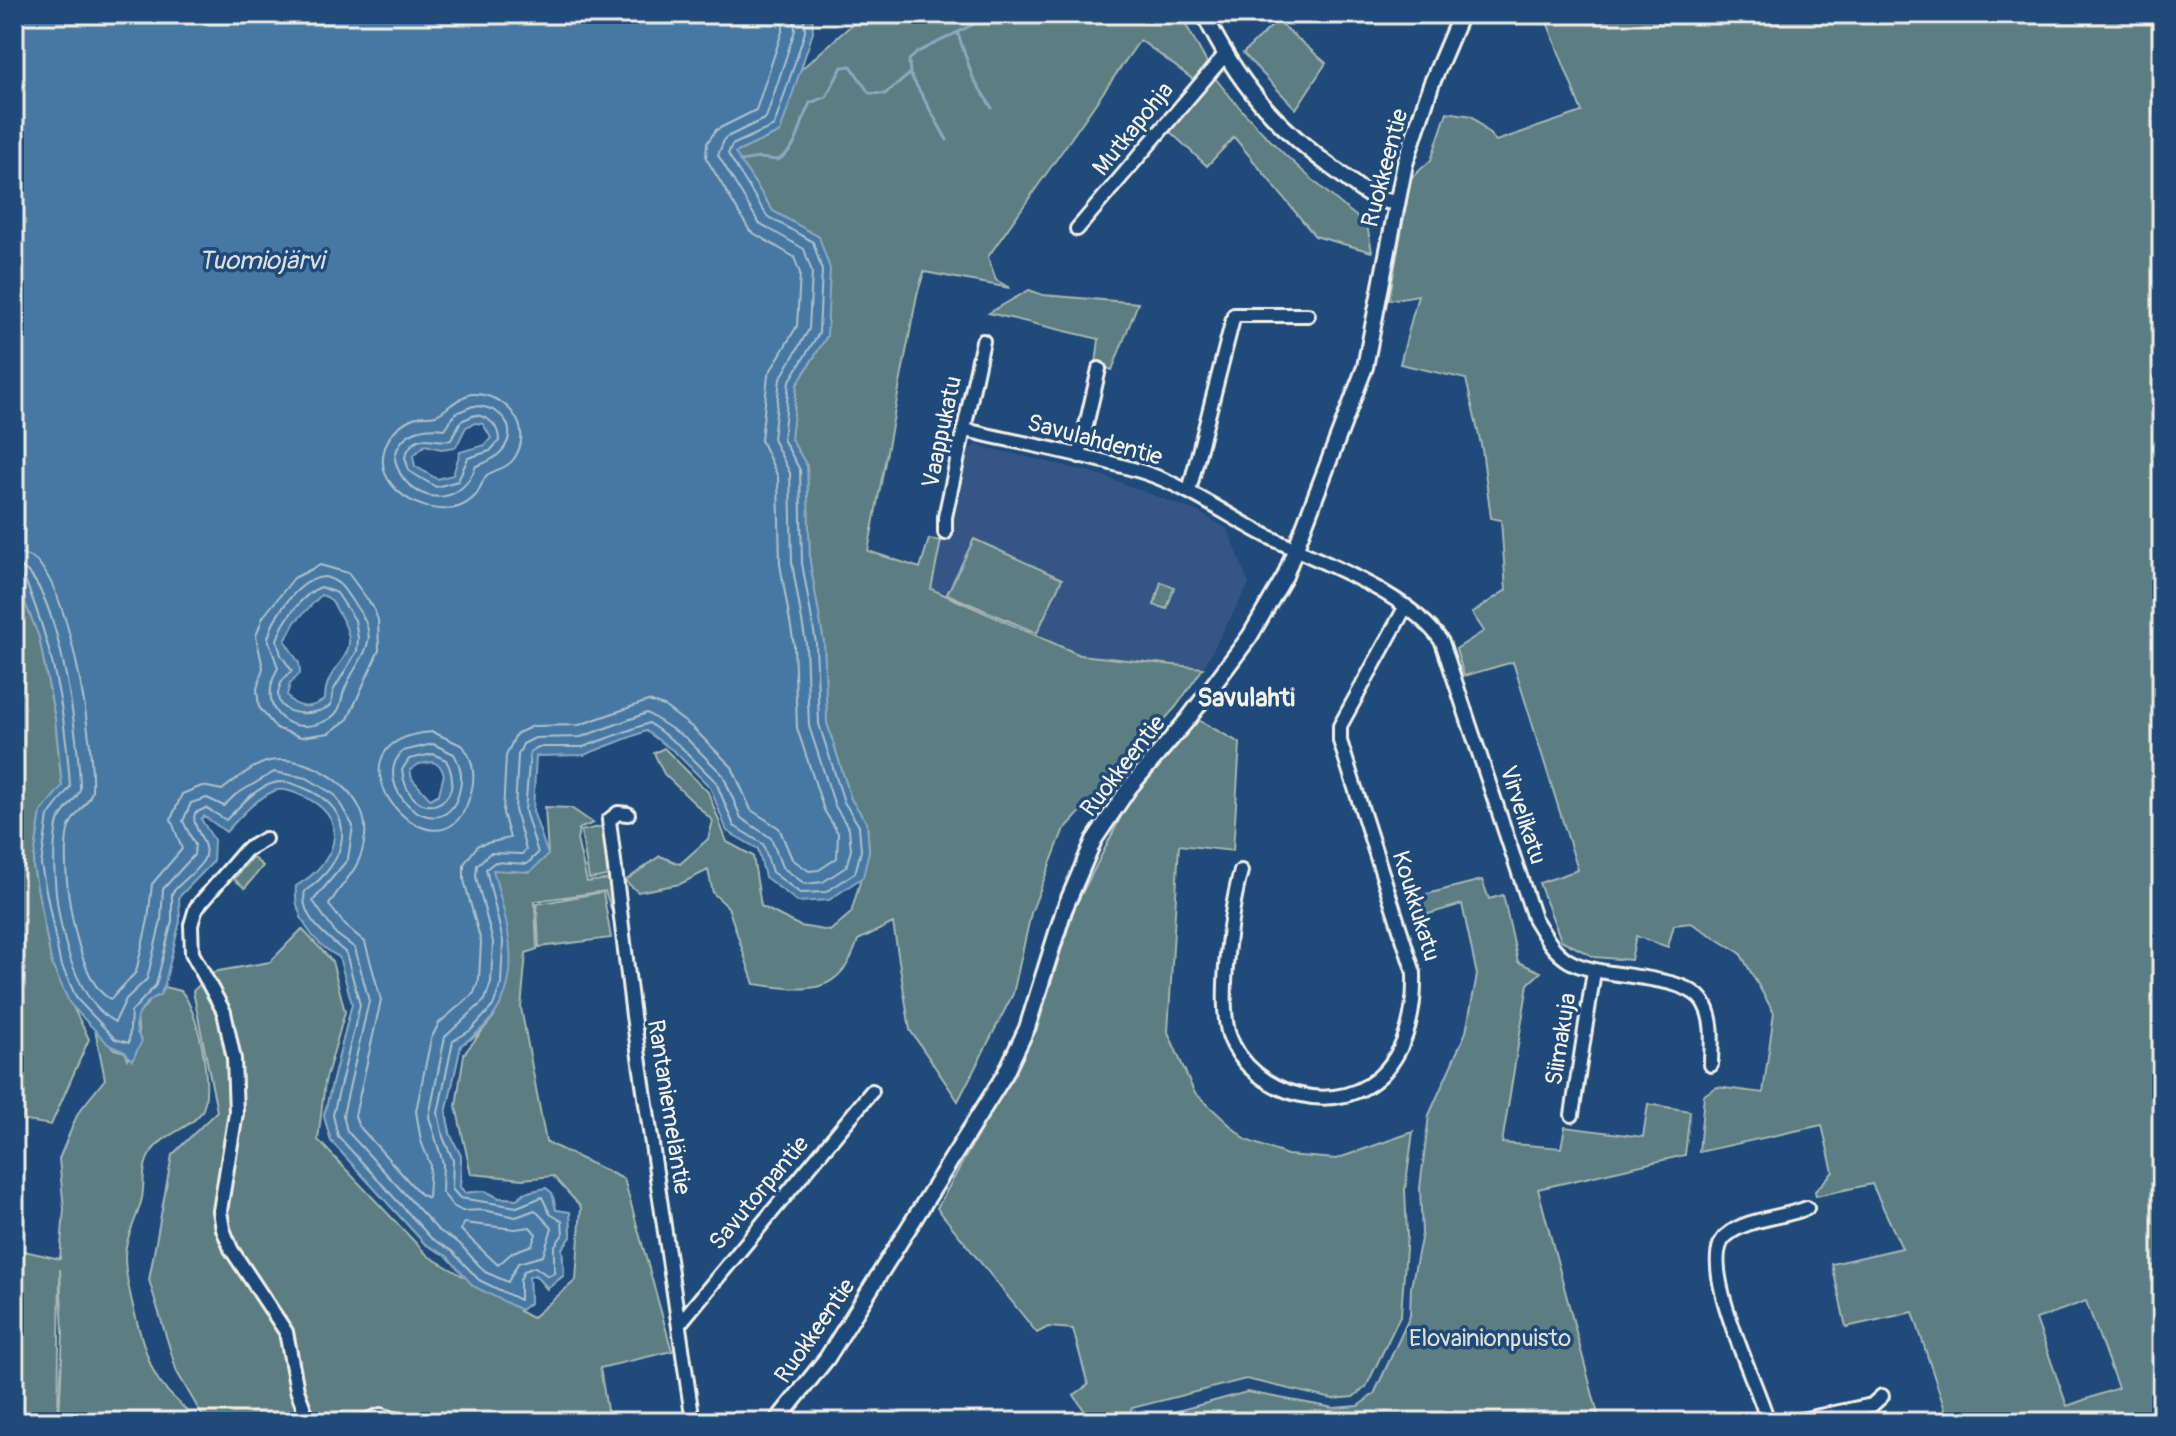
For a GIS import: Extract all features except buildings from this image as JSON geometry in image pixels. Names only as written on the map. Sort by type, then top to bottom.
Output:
[{"type":"street","points":[[1204,14],[1224,56],[1244,85],[1291,138],[1374,201],[1395,202]]},
{"type":"street","name":"Ruokkeentie","points":[[776,1422],[827,1358],[1005,1074],[1027,1028],[1064,910],[1094,840],[1129,788],[1188,719],[1250,636],[1272,601],[1365,367],[1395,202],[1431,85],[1461,14]]},
{"type":"street","name":"Mutkapohja","points":[[1077,229],[1224,56]]},
{"type":"street","points":[[1189,491],[1234,315],[1308,315]]},
{"type":"street","name":"Vaappukatu","points":[[945,533],[945,517],[983,341]]},
{"type":"street","points":[[1079,456],[1099,369]]},
{"type":"street","name":"Savulahdentie","points":[[965,430],[1145,473],[1189,491],[1295,549]]},
{"type":"street","name":"Virvelikatu","points":[[1295,549],[1406,606],[1431,626],[1442,642],[1534,918],[1560,953],[1594,971],[1692,989],[1704,1002],[1712,1022],[1711,1065]]},
{"type":"street","name":"Koukkukatu","points":[[1241,871],[1224,1006],[1233,1045],[1254,1072],[1279,1089],[1322,1097],[1365,1086],[1387,1069],[1406,1034],[1415,1005],[1414,973],[1340,741],[1340,726],[1406,606]]},
{"type":"street","name":"Rantaniemeläntie","points":[[628,814],[618,813],[609,820],[633,1016],[693,1422]]},
{"type":"street","points":[[265,839],[246,850],[196,908],[191,925],[192,953],[224,1012],[235,1067],[236,1113],[220,1211],[223,1229],[231,1249],[286,1332],[293,1375],[309,1422]]},
{"type":"street","name":"Siimakuja","points":[[1572,1115],[1594,971]]},
{"type":"street","name":"Savutorpantie","points":[[680,1323],[872,1091]]},
{"type":"street","points":[[1768,1422],[1730,1323],[1716,1257],[1723,1237],[1738,1228],[1807,1208]]},
{"type":"street","points":[[1791,1422],[1872,1405],[1882,1396]]},
{"type":"street","points":[[362,1422],[381,1415],[402,1422]]},
{"type":"shaded area","points":[[976,445],[1095,473],[1198,512],[1228,529],[1249,584],[1203,668],[1080,655],[931,589],[965,452]]},
{"type":"green space","points":[[864,14],[1180,14],[1207,63],[1194,80],[1140,40],[988,257],[996,280],[1010,288],[924,272],[917,295],[868,551],[920,568],[929,539],[941,541],[931,589],[1080,655],[1203,668],[1176,707],[1063,831],[1031,913],[1013,994],[958,1101],[910,1030],[893,923],[858,940],[850,959],[831,981],[805,988],[754,984],[728,907],[713,893],[708,870],[680,884],[638,892],[625,881],[660,856],[680,864],[708,839],[713,821],[664,774],[654,753],[664,748],[708,792],[727,842],[753,856],[761,906],[800,926],[830,931],[851,913],[869,851],[867,823],[851,799],[827,723],[824,643],[810,563],[807,466],[791,439],[797,385],[827,336],[819,237],[773,211],[735,153],[780,132],[798,72]]},
{"type":"green space","points":[[1544,14],[2162,14],[2162,1422],[1949,1422],[1913,1312],[1846,1327],[1832,1264],[1902,1248],[1872,1184],[1816,1196],[1815,1191],[1833,1172],[1822,1125],[1699,1152],[1704,1095],[1717,1087],[1763,1093],[1774,1013],[1740,953],[1691,923],[1674,925],[1668,947],[1636,936],[1631,960],[1594,957],[1561,940],[1539,883],[1578,870],[1513,662],[1464,676],[1456,649],[1484,631],[1472,613],[1506,590],[1501,520],[1491,518],[1482,449],[1466,379],[1400,364],[1418,295],[1389,300],[1411,178],[1431,160],[1447,112],[1472,116],[1496,141],[1582,112]],"holes":[[[2086,1301],[2118,1388],[2067,1406],[2036,1319]]]},
{"type":"green space","points":[[1277,21],[1326,63],[1296,109],[1243,53]]},
{"type":"green space","points":[[1212,74],[1247,116],[1285,154],[1367,225],[1372,252],[1315,236],[1234,137],[1207,166],[1167,129]]},
{"type":"green space","points":[[1029,290],[1043,295],[1138,303],[1112,370],[1096,364],[1099,339],[989,313]]},
{"type":"green space","points":[[974,539],[1062,579],[1037,633],[947,594]]},
{"type":"green space","points":[[14,575],[39,637],[55,719],[62,787],[41,812],[33,866],[52,965],[89,1039],[51,1125],[14,1119]]},
{"type":"green space","points":[[1161,582],[1174,587],[1167,609],[1154,605]]},
{"type":"green space","points":[[1198,720],[1240,743],[1233,851],[1179,845],[1168,1032],[1194,1092],[1246,1140],[1287,1155],[1336,1159],[1413,1132],[1405,1190],[1407,1235],[1401,1314],[1366,1387],[1353,1397],[1333,1399],[1246,1379],[1132,1408],[1123,1422],[1092,1422],[1074,1395],[1088,1385],[1073,1329],[1048,1327],[1037,1333],[937,1208],[1037,1029],[1074,909],[1129,801]]},
{"type":"green space","points":[[545,807],[571,808],[593,823],[579,829],[577,840],[587,882],[610,879],[614,887],[619,932],[605,891],[535,901],[537,949],[526,953],[521,1008],[546,1142],[624,1179],[672,1351],[600,1368],[609,1422],[206,1422],[177,1372],[149,1280],[172,1155],[217,1111],[193,991],[213,972],[270,962],[302,929],[332,961],[345,1012],[325,1082],[318,1140],[428,1256],[468,1279],[447,1256],[425,1244],[331,1141],[324,1116],[352,1004],[493,870],[548,855]],"holes":[[[495,1015],[464,1054],[456,1106],[471,1174],[523,1179],[553,1176],[581,1207],[576,1280],[532,1318],[519,1311],[530,1303],[529,1277],[535,1275],[547,1289],[564,1275],[562,1248],[571,1237],[570,1212],[556,1210],[552,1193],[546,1188],[524,1193],[517,1199],[499,1198],[485,1191],[465,1193],[460,1187],[461,1156],[451,1137],[446,1113],[461,1045],[476,1036]]]},
{"type":"green space","points":[[604,826],[613,875],[589,879],[581,831]]},
{"type":"green space","points":[[252,857],[263,866],[245,888],[234,879]]},
{"type":"green space","name":"Elovainionpuisto","points":[[1482,880],[1489,899],[1503,895],[1518,962],[1541,972],[1528,984],[1502,1143],[1561,1148],[1565,1127],[1643,1137],[1648,1104],[1690,1111],[1685,1155],[1538,1189],[1600,1422],[1137,1422],[1247,1392],[1334,1408],[1358,1406],[1374,1394],[1410,1316],[1411,1287],[1422,1234],[1420,1188],[1429,1115],[1466,1032],[1477,975],[1462,904],[1425,915],[1419,896]]},
{"type":"green space","points":[[603,892],[611,938],[539,947],[537,904]]},
{"type":"green space","points":[[164,987],[181,991],[193,1014],[205,1066],[206,1098],[199,1115],[164,1139],[149,1157],[142,1198],[125,1257],[128,1284],[148,1357],[159,1381],[195,1422],[59,1422],[63,1333],[60,1269],[58,1422],[14,1422],[14,1281],[19,1250],[60,1259],[64,1209],[59,1159],[78,1113],[105,1079],[95,1029],[114,1049],[125,1052],[128,1059],[139,1038],[137,1016],[151,999],[160,995]]},
{"type":"water","name":"Tuomiojärvi","points":[[14,14],[812,14],[813,32],[780,132],[735,153],[773,211],[819,237],[830,269],[827,336],[797,384],[791,439],[807,466],[810,563],[824,643],[827,723],[851,799],[867,823],[869,851],[863,877],[829,900],[798,902],[765,877],[758,849],[727,831],[710,787],[675,752],[646,731],[584,755],[536,756],[533,811],[548,855],[530,872],[493,870],[510,944],[507,988],[498,1009],[483,1028],[461,1045],[446,1113],[450,1134],[461,1156],[460,1187],[465,1193],[485,1191],[499,1198],[517,1199],[524,1193],[546,1188],[552,1193],[556,1210],[570,1212],[571,1237],[562,1248],[564,1275],[548,1288],[535,1275],[529,1277],[530,1303],[521,1310],[473,1286],[447,1256],[425,1244],[331,1141],[324,1116],[352,1004],[339,957],[313,936],[298,908],[296,886],[322,864],[334,838],[327,814],[315,803],[298,794],[277,790],[254,804],[226,832],[204,816],[201,819],[214,840],[213,862],[179,897],[180,921],[164,987],[160,995],[153,998],[139,1014],[136,1028],[142,1041],[132,1061],[125,1052],[109,1045],[70,1004],[52,965],[33,866],[41,812],[62,786],[55,718],[39,637],[14,575]],"holes":[[[483,424],[491,438],[485,445],[460,452],[453,475],[437,479],[415,466],[413,456],[425,445],[441,449],[456,447],[466,427]],[[321,595],[325,596],[335,606],[349,640],[348,650],[331,675],[325,699],[315,705],[299,705],[287,695],[290,684],[300,673],[299,663],[285,641],[295,622]],[[433,762],[440,766],[444,774],[439,794],[430,799],[412,779],[410,770],[419,764]]]},
{"type":"waterway","points":[[740,161],[759,158],[778,160],[786,154],[796,141],[810,103],[826,97],[842,67],[851,66],[869,93],[885,94],[910,74],[909,60],[918,52],[994,14]]},
{"type":"waterway","points":[[958,34],[973,78],[992,108]]},
{"type":"waterway","points":[[910,74],[947,140]]},
{"type":"district","name":"Savulahti","points":[[1246,698]]}]
